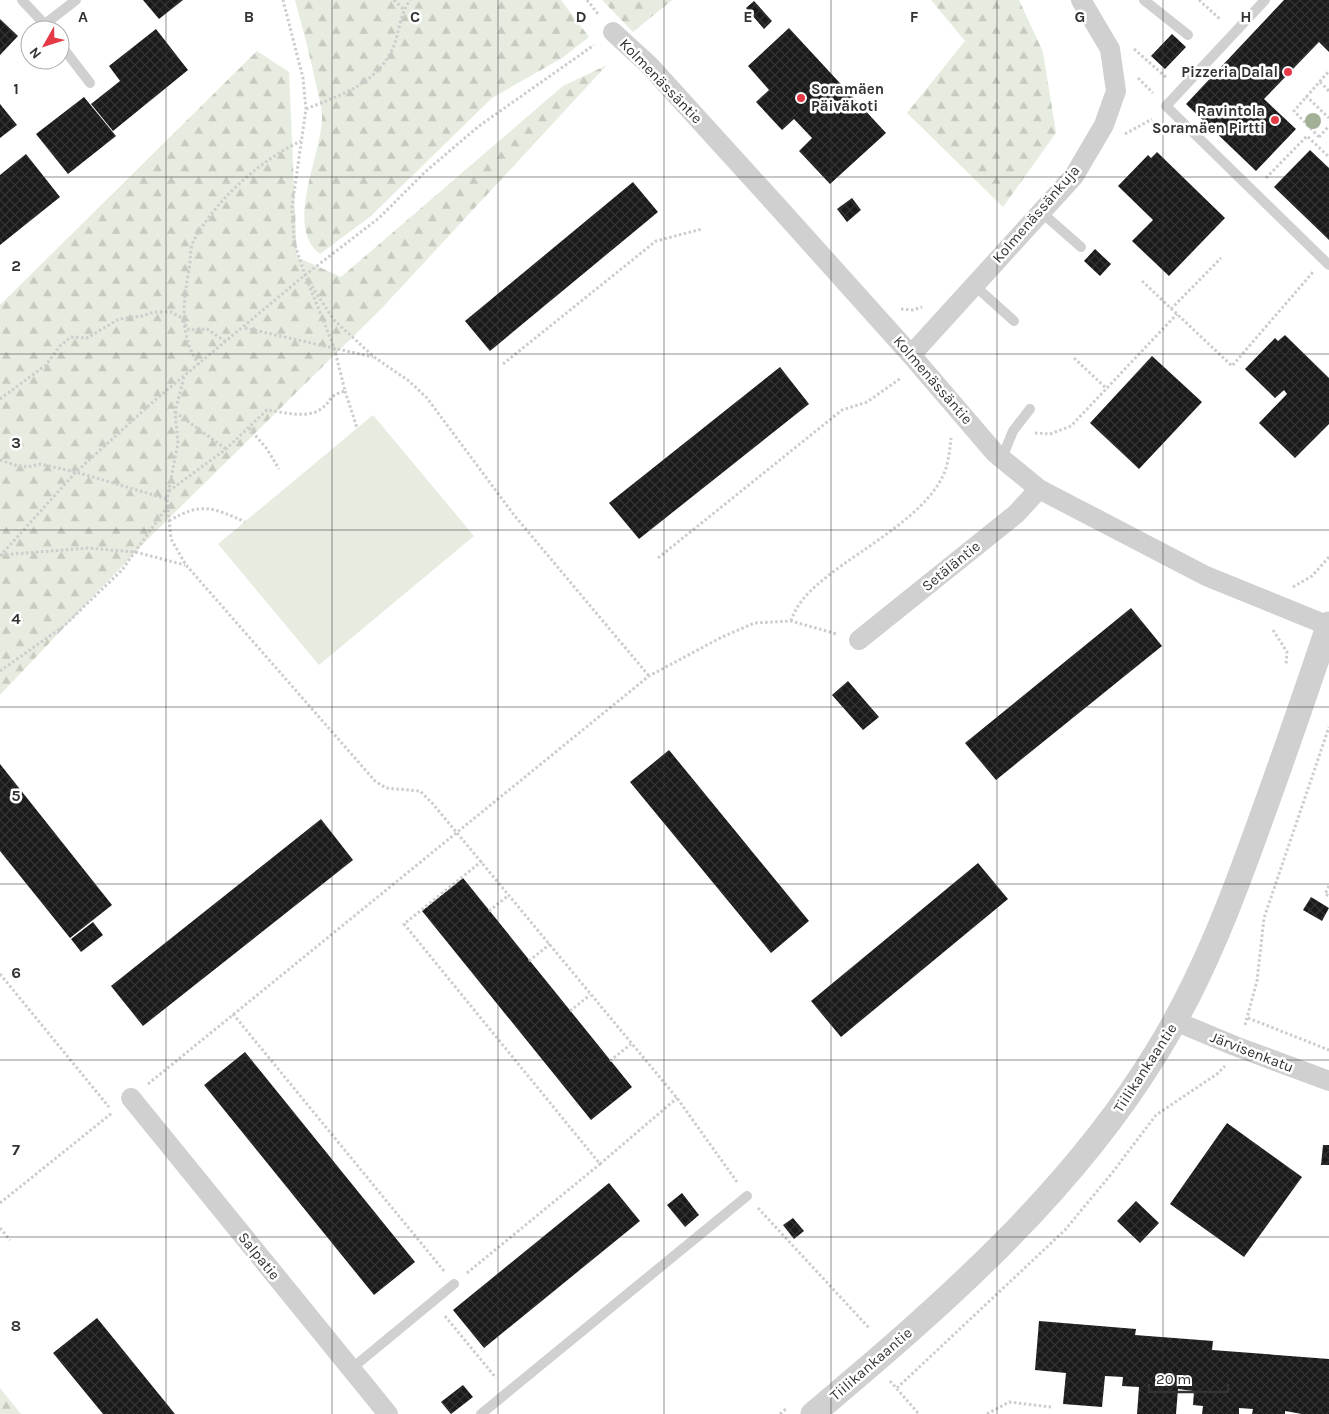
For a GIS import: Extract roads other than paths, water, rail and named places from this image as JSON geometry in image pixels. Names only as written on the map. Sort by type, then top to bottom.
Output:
[{"type":"street","name":"Kolmenässänkuja","points":[[912,355],[974,284],[1074,176],[1104,125],[1116,90],[1110,49],[1081,0]]},
{"type":"street","name":"Kolmenässäntie","points":[[613,32],[656,72],[912,355],[1002,458],[1039,489],[1206,576],[1329,625]]},
{"type":"street","name":"Setäläntie","points":[[859,640],[1016,514],[1039,489]]},
{"type":"street","name":"Tiilikankaantie","points":[[804,1408],[914,1326],[1032,1214],[1104,1130],[1139,1080],[1175,1022],[1195,985],[1231,900],[1329,625]]},
{"type":"street","name":"Järvisenkatu","points":[[1175,1022],[1329,1080]]},
{"type":"street","name":"Salpatie","points":[[131,1098],[388,1414]]},
{"type":"lane","points":[[22,0],[41,20]]},
{"type":"lane","points":[[55,20],[76,0]]},
{"type":"lane","points":[[1144,0],[1188,35]]},
{"type":"lane","points":[[1265,0],[1181,90],[1169,109],[1326,262]]},
{"type":"lane","points":[[70,57],[90,83]]},
{"type":"lane","points":[[1040,212],[1081,247]]},
{"type":"lane","points":[[974,284],[1014,321]]},
{"type":"lane","points":[[1002,458],[1013,431],[1030,409]]},
{"type":"lane","points":[[481,1414],[747,1196]]},
{"type":"lane","points":[[351,1368],[454,1284]]},
{"type":"place","name":"Pizzeria Dalal","points":[[1288,72]]},
{"type":"place","name":"Soramäen Päiväkoti","points":[[801,98]]},
{"type":"place","name":"Ravintola Soramäen Pirtti","points":[[1275,120]]}]
